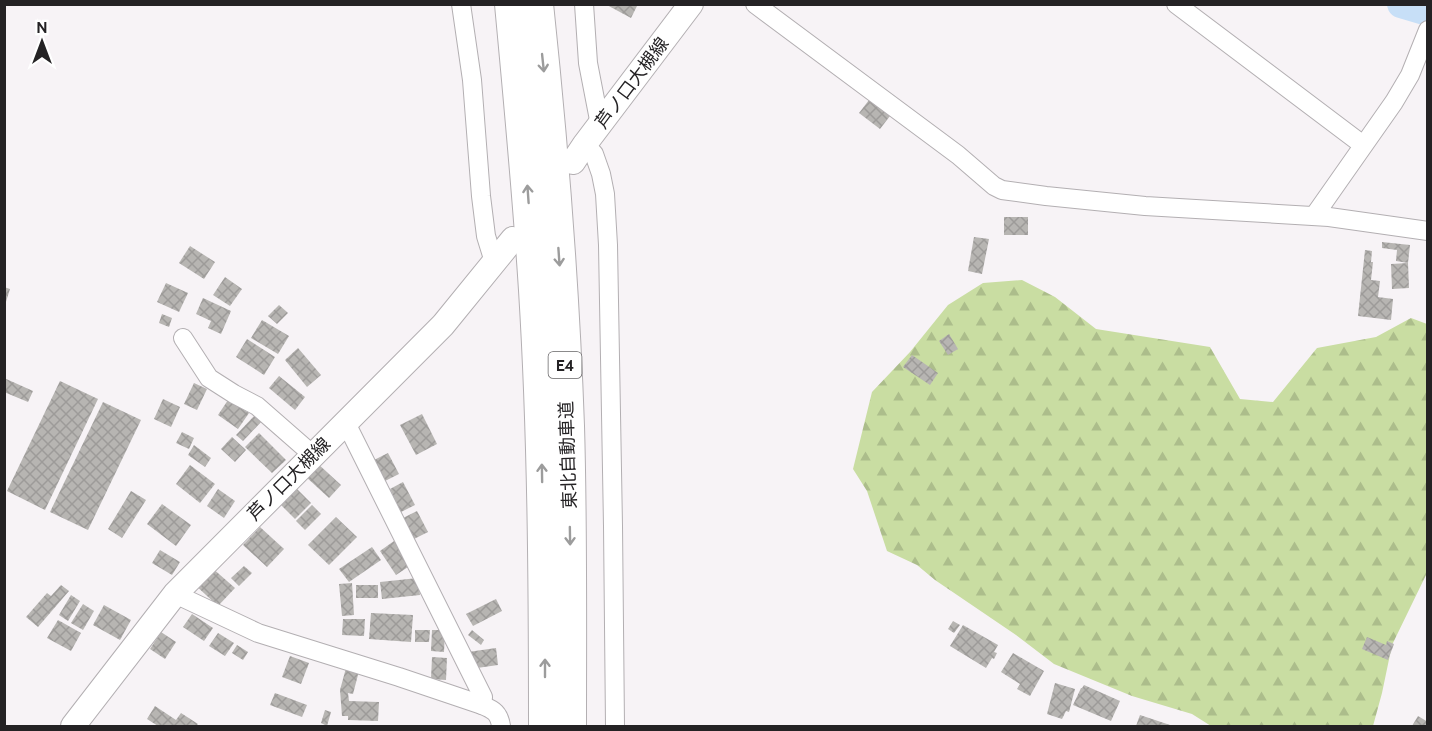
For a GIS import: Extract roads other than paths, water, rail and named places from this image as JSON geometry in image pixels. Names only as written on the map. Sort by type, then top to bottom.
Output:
[{"type":"highway","name":"東北自動車道","points":[[511,4],[523,123],[536,314],[545,585],[545,726]]},
{"type":"highway","name":"東北自動車道","points":[[537,4],[549,121],[566,393],[571,588],[570,726]]},
{"type":"main road","name":"芦ノ口大槻線","points":[[579,153],[691,4]]},
{"type":"main road","name":"芦ノ口大槻線","points":[[73,726],[175,594],[443,325],[513,239]]},
{"type":"street","points":[[461,4],[472,80],[486,236],[494,262]]},
{"type":"street","points":[[584,4],[588,63],[600,125]]},
{"type":"street","points":[[755,4],[1002,190],[1144,206],[1329,217],[1428,231]]},
{"type":"street","points":[[1176,4],[1363,145]]},
{"type":"street","points":[[1314,216],[1394,102],[1410,75],[1425,37]]},
{"type":"street","points":[[579,153],[594,154],[605,194],[608,245],[615,726]]},
{"type":"street","points":[[183,338],[209,378],[257,406],[313,455]]},
{"type":"street","points":[[346,423],[483,697],[482,705]]},
{"type":"street","points":[[175,594],[258,633],[482,705],[494,710],[500,718],[501,726]]},
{"type":"waterway","points":[[1401,4],[1428,12]]}]
